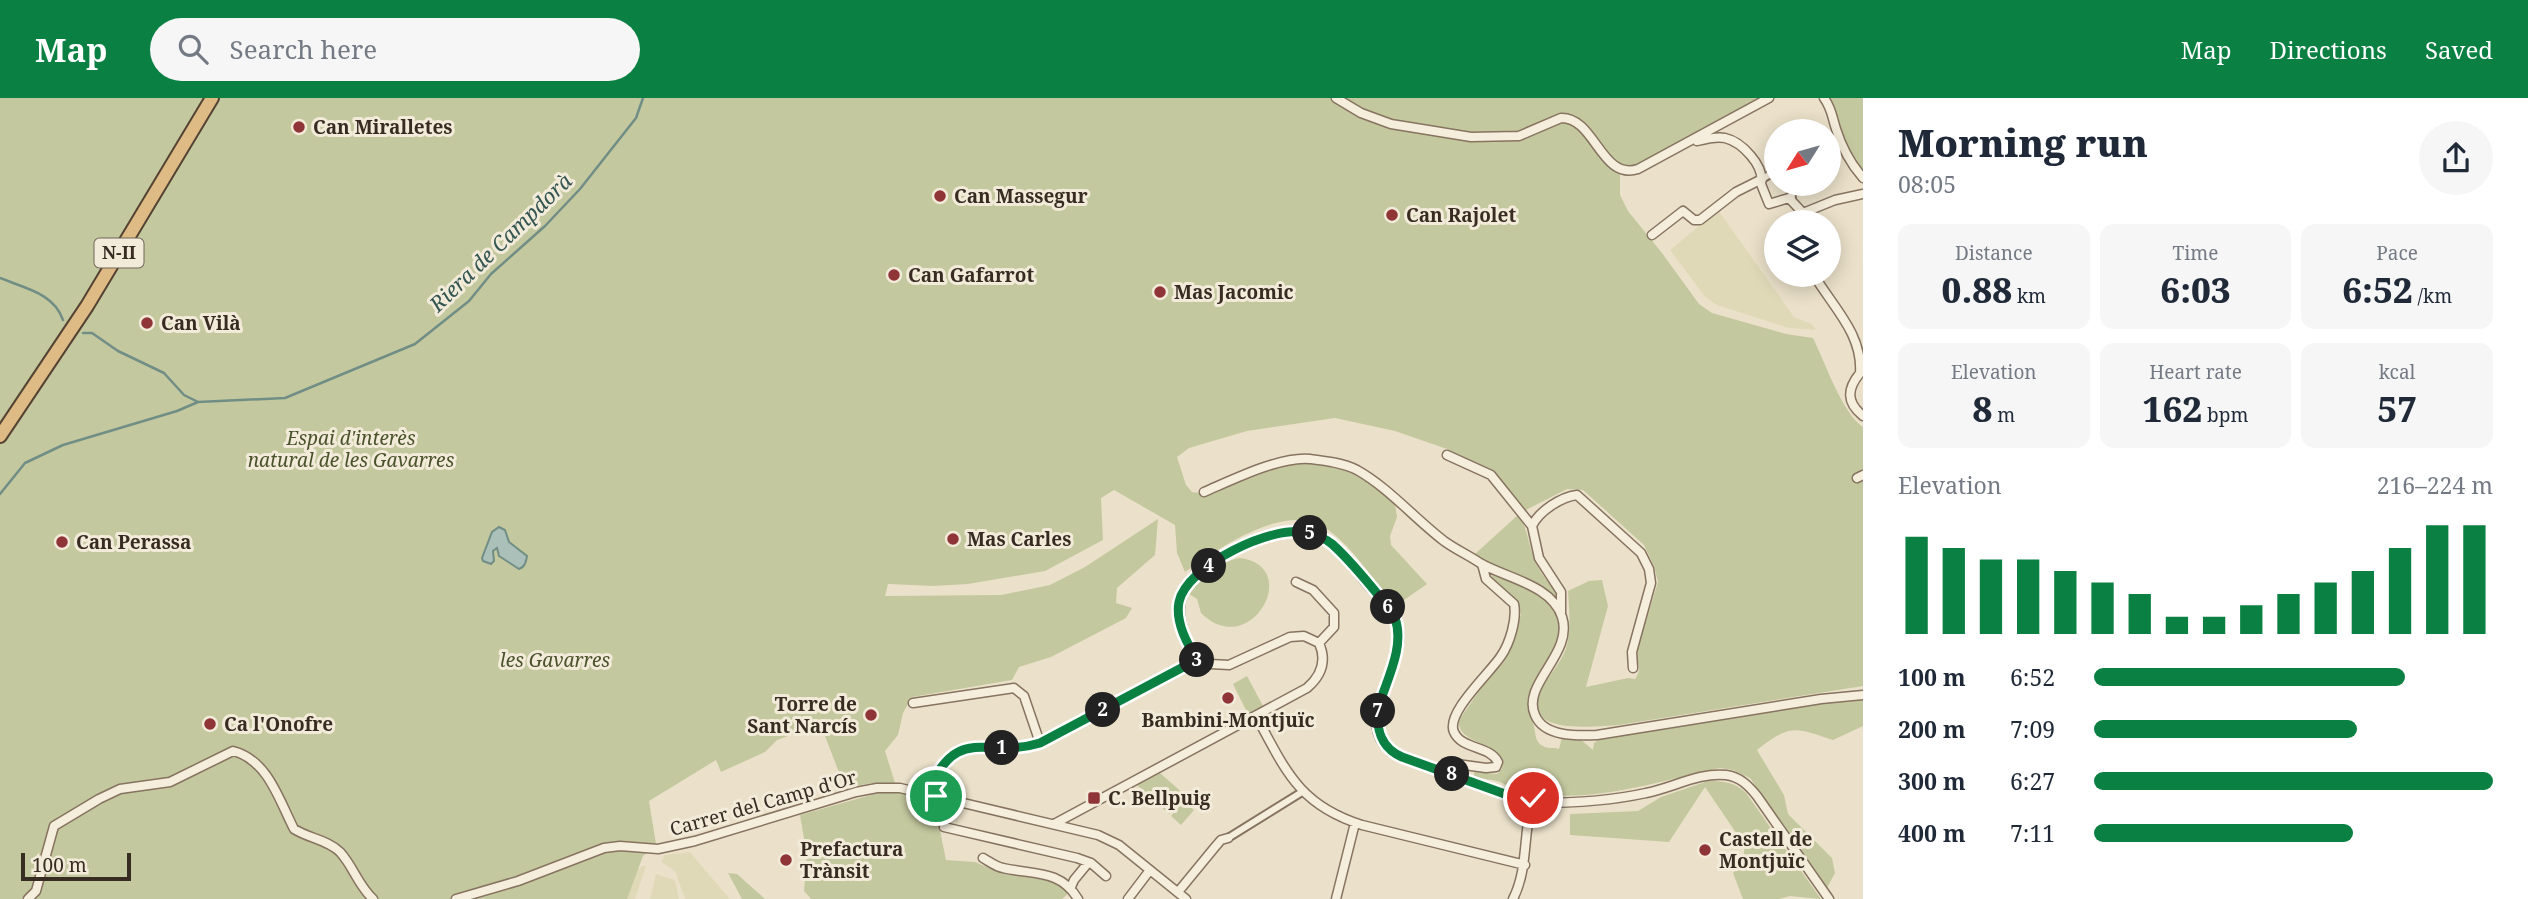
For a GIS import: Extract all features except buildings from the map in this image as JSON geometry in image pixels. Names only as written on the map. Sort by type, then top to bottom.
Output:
[{"type":"highway","name":"N-II","points":[[0,436],[87,306],[212,98]]},
{"type":"street","points":[[1336,98],[1361,113],[1391,124],[1471,137],[1519,136],[1561,118],[1568,118],[1582,128],[1611,162],[1620,170],[1626,171],[1638,169],[1769,98]]},
{"type":"street","points":[[1824,98],[1834,116],[1847,157],[1863,178]]},
{"type":"street","points":[[1672,150],[1699,140],[1726,138],[1750,155],[1762,179],[1761,184],[1769,204],[1785,198],[1792,200]]},
{"type":"street","points":[[1651,235],[1684,211],[1694,220],[1700,220],[1736,192],[1762,179]]},
{"type":"street","points":[[1817,210],[1835,200],[1863,194]]},
{"type":"street","points":[[1792,196],[1798,210]]},
{"type":"street","points":[[1822,287],[1859,345],[1860,373],[1851,386],[1849,397],[1855,410],[1863,416]]},
{"type":"street","points":[[1447,455],[1491,475],[1532,526],[1539,558],[1561,592],[1564,623],[1562,644],[1534,693],[1533,712],[1538,722],[1555,731],[1579,736],[1597,735],[1821,699],[1863,695]]},
{"type":"street","points":[[1204,492],[1290,460],[1305,458],[1338,463],[1358,471],[1376,483],[1444,541],[1482,564],[1546,594],[1561,613]]},
{"type":"street","points":[[1532,526],[1547,509],[1569,496],[1577,495],[1642,553],[1649,569],[1651,583],[1631,661],[1633,668]]},
{"type":"street","points":[[1198,662],[1185,635],[1178,611],[1182,593],[1192,581],[1220,558],[1268,534],[1301,531],[1319,537],[1332,544],[1391,611],[1398,625],[1399,643],[1378,708],[1378,726],[1385,746],[1402,757],[1532,804],[1611,799],[1648,793],[1711,775],[1734,777],[1743,781],[1757,796],[1829,899]]},
{"type":"street","points":[[1450,773],[1457,764],[1491,768],[1496,767],[1498,762],[1493,755],[1461,741],[1452,728],[1459,710],[1503,653],[1514,619],[1514,604],[1486,579],[1482,564]]},
{"type":"street","points":[[1296,582],[1320,595],[1334,613],[1334,627],[1319,643]]},
{"type":"street","points":[[926,794],[945,763],[967,748],[981,746],[1013,749],[1040,743],[1187,665],[1198,662],[1229,665],[1290,637],[1304,636],[1319,643]]},
{"type":"street","points":[[1054,824],[1307,688],[1317,679],[1321,670],[1323,660],[1319,643]]},
{"type":"street","points":[[913,703],[1014,688],[1024,696],[1040,743]]},
{"type":"street","points":[[1256,716],[1287,772],[1302,792],[1322,808],[1355,823],[1525,865]]},
{"type":"street","points":[[29,899],[36,891],[54,826],[120,789],[170,782],[233,751],[243,753],[268,778],[278,792],[294,829],[337,850],[363,890],[373,899]]},
{"type":"street","name":"Carrer del Camp d'Or","points":[[456,899],[517,881],[604,848],[620,846],[658,849],[701,840],[856,792],[887,787],[1106,838],[1119,845],[1186,899]]},
{"type":"street","points":[[1178,892],[1221,840],[1302,792]]},
{"type":"street","points":[[1513,899],[1525,865],[1527,826],[1532,804]]},
{"type":"street","points":[[1336,899],[1355,823]]},
{"type":"street","points":[[944,827],[1077,858],[1106,876]]},
{"type":"street","points":[[983,859],[1000,868],[1050,876],[1071,887],[1078,899]]},
{"type":"street","points":[[1071,887],[1071,883],[1088,863]]},
{"type":"street","points":[[1128,899],[1150,870]]},
{"type":"shaded area","points":[[1718,210],[1764,275],[1764,287],[1773,287],[1794,317],[1812,324],[1816,330],[1789,328],[1717,305],[1706,298],[1670,250]]},
{"type":"shaded area","points":[[690,852],[730,899],[685,899],[675,871],[661,862],[665,855]]},
{"type":"shaded area","points":[[642,866],[646,866],[635,899],[621,899],[625,883]]},
{"type":"shaded area","points":[[656,874],[675,880],[679,899],[650,899]]},
{"type":"green space","name":"Espai d'interès natural de les Gavarres","points":[[0,98],[1764,98],[1620,175],[1620,195],[1628,211],[1699,304],[1712,313],[1786,334],[1813,338],[1841,399],[1863,427],[1863,686],[1619,725],[1580,727],[1551,722],[1542,716],[1537,707],[1540,693],[1567,644],[1570,621],[1568,591],[1589,581],[1602,580],[1608,606],[1586,687],[1628,678],[1635,679],[1637,676],[1639,668],[1635,657],[1658,582],[1644,545],[1583,490],[1567,489],[1526,510],[1493,471],[1447,449],[1395,431],[1335,418],[1247,431],[1189,448],[1177,457],[1186,485],[1192,492],[1207,494],[1292,463],[1308,462],[1347,471],[1369,483],[1395,504],[1397,517],[1390,536],[1391,545],[1427,584],[1394,607],[1346,546],[1327,529],[1311,522],[1293,520],[1254,531],[1234,540],[1185,572],[1177,553],[1175,525],[1114,490],[1101,498],[1103,540],[1045,571],[968,584],[888,584],[885,596],[1001,595],[1050,585],[1085,567],[1158,519],[1155,555],[1117,588],[1116,603],[1132,608],[1126,618],[1051,657],[1019,667],[1012,680],[912,697],[903,713],[898,735],[885,751],[895,783],[872,783],[845,788],[823,731],[813,727],[777,740],[765,752],[721,772],[716,760],[649,801],[656,844],[643,856],[627,899],[0,899]]},
{"type":"green space","points":[[1826,98],[1863,98],[1863,178],[1841,135],[1841,119],[1837,119]]},
{"type":"green space","points":[[1519,514],[1537,564],[1557,593],[1554,596],[1475,554]]},
{"type":"green space","points":[[1240,558],[1259,565],[1268,577],[1269,592],[1263,607],[1252,619],[1237,626],[1219,625],[1201,613],[1197,599],[1189,594],[1211,571]]},
{"type":"green space","points":[[1492,575],[1508,579],[1540,597],[1550,606],[1557,619],[1559,630],[1555,648],[1534,682],[1528,700],[1537,739],[1545,747],[1559,749],[1562,737],[1580,739],[1593,750],[1594,743],[1600,739],[1863,699],[1863,726],[1833,740],[1793,730],[1777,736],[1757,750],[1784,795],[1788,814],[1832,858],[1835,873],[1827,888],[1750,778],[1733,770],[1720,768],[1638,787],[1581,795],[1525,791],[1474,776],[1474,772],[1497,774],[1502,769],[1503,760],[1492,749],[1463,733],[1459,720],[1484,684],[1504,662],[1521,615],[1518,602],[1491,578]]},
{"type":"green space","points":[[1247,676],[1263,706],[1248,714],[1233,684]]},
{"type":"green space","points":[[1160,773],[1185,795],[1169,814],[1137,785]]},
{"type":"green space","points":[[1708,781],[1738,786],[1746,793],[1821,899],[1790,896],[1779,899],[1743,899],[1733,873],[1742,865],[1745,846],[1705,787],[1669,842],[1570,835],[1570,814],[1638,811],[1661,797]]},
{"type":"green space","points":[[878,793],[903,793],[934,801],[946,860],[975,862],[998,872],[1056,882],[1069,893],[1062,899],[811,899],[804,891],[807,856],[800,815]]},
{"type":"green space","points":[[1184,801],[1194,810],[1181,825],[1171,816]]},
{"type":"green space","points":[[728,873],[737,874],[765,899],[742,899]]},
{"type":"water","points":[[499,527],[505,530],[509,542],[527,556],[521,568],[499,556],[497,548],[493,551],[494,561],[491,564],[483,561],[492,532]]},
{"type":"waterway","name":"Riera de Campdorà","points":[[0,494],[25,463],[63,445],[177,411],[198,402],[285,398],[415,344],[469,301],[491,274],[545,226],[580,189],[636,118],[643,98]]},
{"type":"waterway","points":[[0,278],[45,297],[53,303],[63,320]]},
{"type":"waterway","points":[[83,333],[92,333],[118,351],[164,373],[184,395],[198,402]]},
{"type":"place","name":"Can Miralletes","points":[[299,127]]},
{"type":"place","name":"Can Massegur","points":[[940,196]]},
{"type":"place","name":"Can Rajolet","points":[[1392,215]]},
{"type":"place","name":"Can Gafarrot","points":[[894,275]]},
{"type":"place","name":"Mas Jacomic","points":[[1160,292]]},
{"type":"place","name":"Can Vilà","points":[[147,323]]},
{"type":"place","name":"Mas Carles","points":[[953,539]]},
{"type":"place","name":"Can Perassa","points":[[62,542]]},
{"type":"place","name":"Bambini-Montjuïc","points":[[1228,698]]},
{"type":"place","name":"Torre de Sant Narcís","points":[[871,715]]},
{"type":"place","name":"Ca l'Onofre","points":[[210,724]]},
{"type":"place","name":"C. Bellpuig","points":[[1094,798]]},
{"type":"place","name":"Castell de Montjuïc","points":[[1705,850]]},
{"type":"place","name":"Prefactura Trànsit","points":[[786,860]]},
{"type":"route","points":[[936,796],[926,794],[930,785],[949,758],[960,751],[981,746],[1013,749],[1040,743],[1187,665],[1198,662],[1181,626],[1178,611],[1180,598],[1186,587],[1212,563],[1258,538],[1278,532],[1301,531],[1332,544],[1395,618],[1399,643],[1377,718],[1380,733],[1389,751],[1527,802],[1533,798]]},
{"type":"park label","name":"les Gavarres","points":[[555,660]]}]
